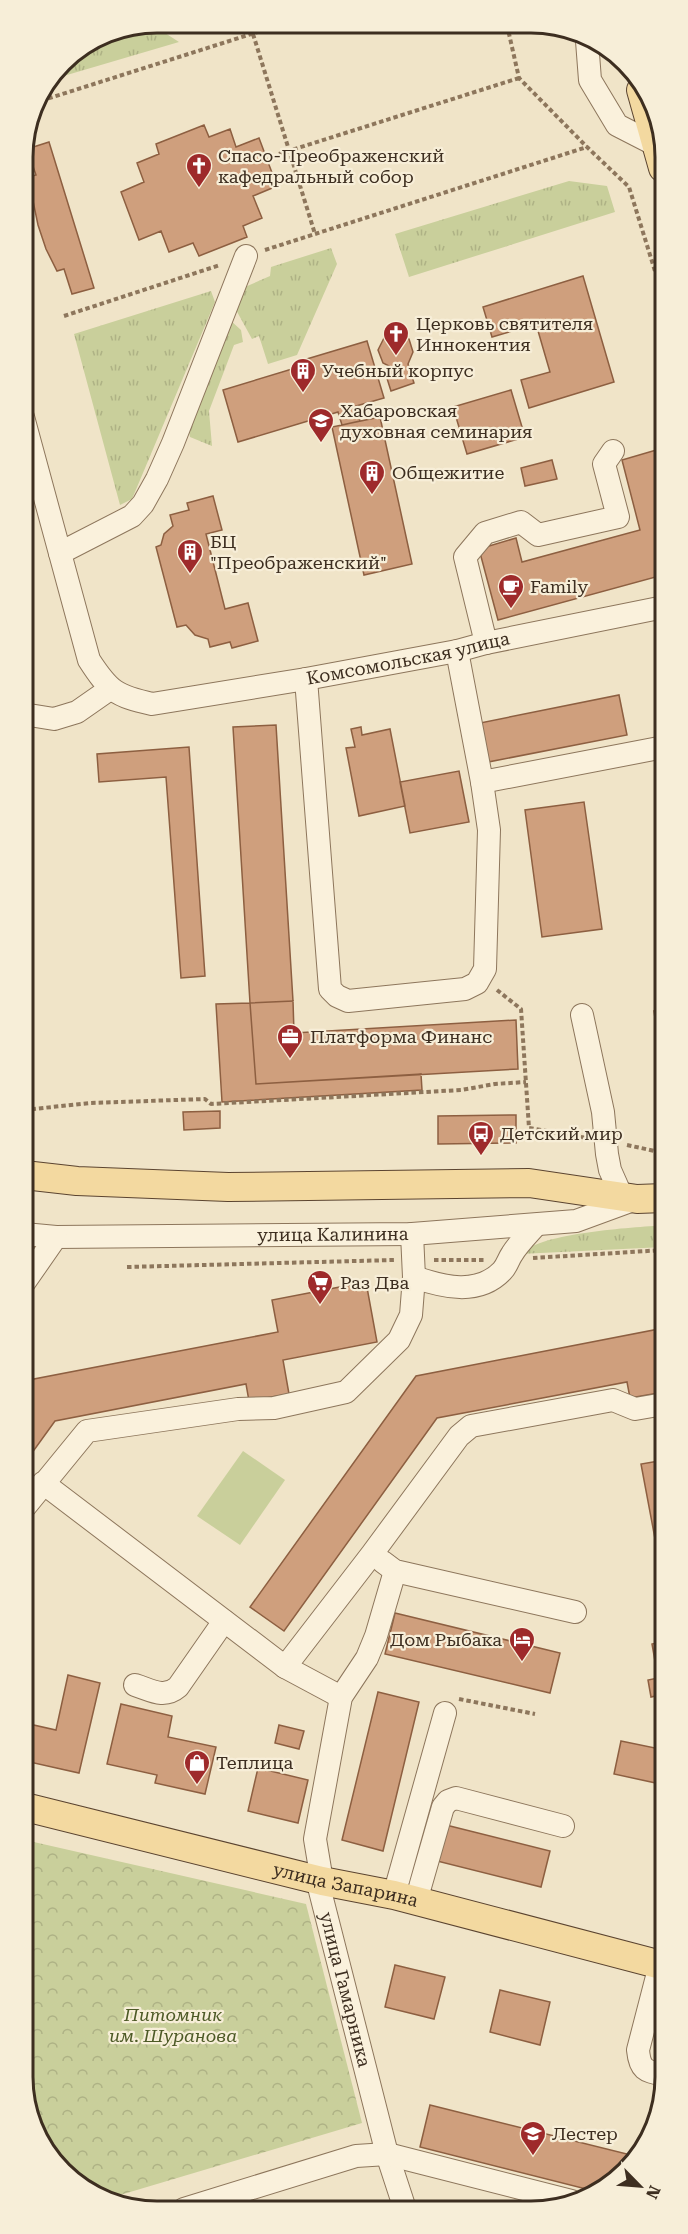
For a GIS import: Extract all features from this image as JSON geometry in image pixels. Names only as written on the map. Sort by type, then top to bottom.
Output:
[{"type":"main road","points":[[33,1176],[77,1181],[228,1187],[529,1183],[641,1198]]},
{"type":"main road","name":"улица Запарина","points":[[33,1809],[322,1881],[404,1898],[655,1964]]},
{"type":"street","points":[[587,47],[590,80],[617,125],[655,153]]},
{"type":"street","points":[[60,553],[132,516],[143,504],[169,452],[246,256]]},
{"type":"street","points":[[486,643],[465,557],[485,532],[521,522],[538,535],[618,517],[604,464],[613,451]]},
{"type":"street","points":[[33,454],[89,660],[110,689],[77,712],[66,716],[54,719],[33,716]]},
{"type":"street","name":"Комсомольская улица","points":[[110,689],[128,699],[152,704],[457,651],[655,609]]},
{"type":"street","points":[[306,679],[330,989],[337,996],[348,1001],[465,989],[477,982],[485,969],[489,830],[457,651]]},
{"type":"street","points":[[482,782],[655,749]]},
{"type":"street","points":[[582,1014],[603,1112],[610,1170],[641,1198]]},
{"type":"street","name":"улица Калинина","points":[[33,1234],[56,1237],[412,1234],[576,1221],[641,1198]]},
{"type":"street","points":[[414,1277],[451,1287],[476,1286],[490,1282],[505,1269],[512,1253],[536,1225]]},
{"type":"street","points":[[33,1496],[79,1437],[93,1428],[238,1409],[274,1408],[346,1392],[399,1340],[411,1316],[414,1277],[412,1234]]},
{"type":"street","points":[[33,1270],[56,1237]]},
{"type":"street","points":[[285,1667],[459,1436],[471,1426],[613,1400],[635,1409],[655,1406]]},
{"type":"street","points":[[43,1483],[285,1667],[341,1697],[367,1658],[395,1571]]},
{"type":"street","points":[[372,1554],[395,1571],[575,1612]]},
{"type":"street","points":[[135,1685],[162,1693],[171,1693],[178,1687],[224,1621]]},
{"type":"street","name":"улица Гамарника","points":[[341,1697],[315,1839],[322,1881],[319,1887],[387,2154],[402,2201]]},
{"type":"street","points":[[404,1898],[445,1713]]},
{"type":"street","points":[[404,1898],[442,1807],[448,1801],[456,1798],[563,1826]]},
{"type":"street","points":[[655,1993],[638,2050],[639,2063],[646,2071],[655,2073]]},
{"type":"street","points":[[210,2201],[356,2157],[387,2154],[560,2197]]},
{"type":"path","points":[[48,99],[256,33]]},
{"type":"path","points":[[509,33],[519,78],[629,187],[655,271]]},
{"type":"path","points":[[253,34],[315,234]]},
{"type":"path","points":[[279,154],[519,78]]},
{"type":"path","points":[[64,316],[587,147]]},
{"type":"path","points":[[480,977],[521,1009],[529,1128],[655,1151]]},
{"type":"path","points":[[33,1109],[90,1103],[205,1099],[212,1104],[223,1104],[461,1090],[495,1084],[526,1082]]},
{"type":"path","points":[[445,1713],[449,1703],[458,1698],[535,1714]]},
{"type":"green space","points":[[165,33],[179,42],[63,76],[75,64],[95,50],[133,35]]},
{"type":"green space","points":[[569,181],[607,186],[615,212],[409,277],[395,234]]},
{"type":"green space","points":[[331,248],[337,264],[297,355],[268,364],[259,336],[252,339],[235,308],[245,287],[270,276],[271,267]]},
{"type":"green space","points":[[211,291],[215,302],[132,499],[120,505],[74,334]]},
{"type":"green space","points":[[230,320],[241,330],[243,342],[234,345],[209,411],[212,446],[190,437],[188,427]]},
{"type":"green space","points":[[655,1226],[655,1247],[520,1254],[548,1241],[588,1232]]},
{"type":"green space","points":[[243,1451],[285,1480],[240,1545],[197,1516]]},
{"type":"green space","name":"Питомник им. Шуранова","points":[[33,1842],[306,1904],[362,2123],[120,2195],[95,2184],[69,2165],[46,2132],[34,2093]]},
{"type":"building","name":"Спасо-Преображенский кафедральный собор","points":[[204,125],[209,137],[230,129],[236,147],[259,138],[277,186],[253,196],[262,218],[243,226],[247,237],[199,256],[193,243],[169,252],[161,231],[139,240],[121,192],[144,182],[137,163],[159,154],[156,144]]},
{"type":"building","points":[[49,142],[94,288],[72,294],[64,269],[57,271],[46,249],[33,201],[33,176],[36,175],[33,166],[33,147]]},
{"type":"building","points":[[583,276],[614,382],[529,408],[521,380],[550,372],[536,324],[492,337],[483,307]]},
{"type":"building","name":"Церковь святителя Иннокентия","points":[[396,333],[409,339],[413,352],[408,364],[414,383],[391,391],[385,372],[395,369],[383,363],[378,350],[384,338]]},
{"type":"building","name":"Учебный корпус","points":[[367,341],[384,398],[356,406],[360,421],[342,425],[338,412],[238,442],[223,390],[302,366],[300,361]]},
{"type":"building","points":[[511,390],[525,437],[467,454],[453,407]]},
{"type":"building","name":"Общежитие","points":[[380,417],[412,564],[364,575],[332,427]]},
{"type":"building","points":[[655,450],[655,577],[498,620],[479,549],[516,538],[522,562],[640,530],[622,460]]},
{"type":"building","points":[[552,460],[557,479],[525,486],[521,468]]},
{"type":"building","name":"БЦ \"Преображенский\"","points":[[213,496],[222,530],[206,534],[225,609],[248,603],[258,641],[232,648],[230,642],[210,647],[208,639],[195,635],[186,625],[177,627],[156,547],[161,545],[164,534],[173,526],[170,515],[189,510],[187,503]]},
{"type":"building","points":[[619,695],[627,735],[488,762],[480,723]]},
{"type":"building","points":[[276,725],[293,1001],[250,1003],[233,727]]},
{"type":"building","points":[[361,727],[362,735],[390,729],[405,806],[359,816],[346,748],[355,747],[351,729]]},
{"type":"building","points":[[189,747],[205,976],[181,978],[166,777],[99,782],[97,754]]},
{"type":"building","points":[[459,771],[469,822],[410,833],[400,782]]},
{"type":"building","points":[[584,802],[602,929],[542,937],[525,810]]},
{"type":"building","points":[[293,1001],[294,1033],[516,1020],[518,1069],[256,1084],[250,1003]]},
{"type":"building","points":[[250,1003],[256,1084],[421,1074],[422,1090],[222,1102],[216,1004]]},
{"type":"building","points":[[220,1111],[220,1128],[184,1130],[183,1112]]},
{"type":"building","points":[[516,1115],[516,1143],[438,1144],[438,1116]]},
{"type":"building","points":[[366,1282],[377,1342],[283,1360],[289,1394],[249,1401],[246,1384],[55,1421],[33,1452],[34,1379],[278,1332],[272,1300]]},
{"type":"building","points":[[655,1330],[655,1394],[630,1398],[627,1382],[437,1418],[284,1631],[250,1607],[416,1376]]},
{"type":"building","points":[[655,1462],[655,1539],[641,1464]]},
{"type":"building","points":[[395,1613],[560,1653],[550,1693],[385,1654]]},
{"type":"building","points":[[655,1643],[655,1661],[652,1644]]},
{"type":"building","points":[[68,1675],[100,1683],[79,1773],[33,1763],[33,1725],[56,1730]]},
{"type":"building","points":[[655,1679],[655,1696],[651,1697],[648,1680]]},
{"type":"building","points":[[378,1692],[419,1702],[383,1851],[342,1840]]},
{"type":"building","points":[[121,1704],[172,1716],[168,1737],[216,1747],[205,1794],[155,1783],[157,1775],[107,1764]]},
{"type":"building","points":[[279,1725],[304,1731],[299,1749],[275,1743]]},
{"type":"building","points":[[621,1741],[655,1748],[655,1783],[614,1774]]},
{"type":"building","points":[[258,1768],[308,1780],[298,1823],[248,1811]]},
{"type":"building","points":[[446,1825],[550,1851],[541,1887],[437,1861]]},
{"type":"building","points":[[395,1965],[445,1977],[434,2019],[385,2007]]},
{"type":"building","points":[[500,1990],[550,2002],[540,2045],[490,2032]]},
{"type":"building","points":[[430,2105],[628,2154],[610,2156],[610,2172],[584,2189],[420,2147]]},
{"type":"place","name":"Спасо-Преображенский кафедральный собор","points":[[199,189]]},
{"type":"place","name":"Церковь святителя Иннокентия","points":[[396,357]]},
{"type":"place","name":"Учебный корпус","points":[[303,394]]},
{"type":"place","name":"Хабаровская духовная семинария","points":[[321,444]]},
{"type":"place","name":"Общежитие","points":[[372,496]]},
{"type":"place","name":"БЦ \"Преображенский\"","points":[[190,575]]},
{"type":"place","name":"Family","points":[[511,610]]},
{"type":"place","name":"Платформа Финанс","points":[[290,1060]]},
{"type":"place","name":"Детский мир","points":[[481,1157]]},
{"type":"place","name":"Раз Два","points":[[320,1306]]},
{"type":"place","name":"Дом Рыбака","points":[[522,1663]]},
{"type":"place","name":"Теплица","points":[[197,1786]]},
{"type":"place","name":"Лестер","points":[[533,2157]]}]
